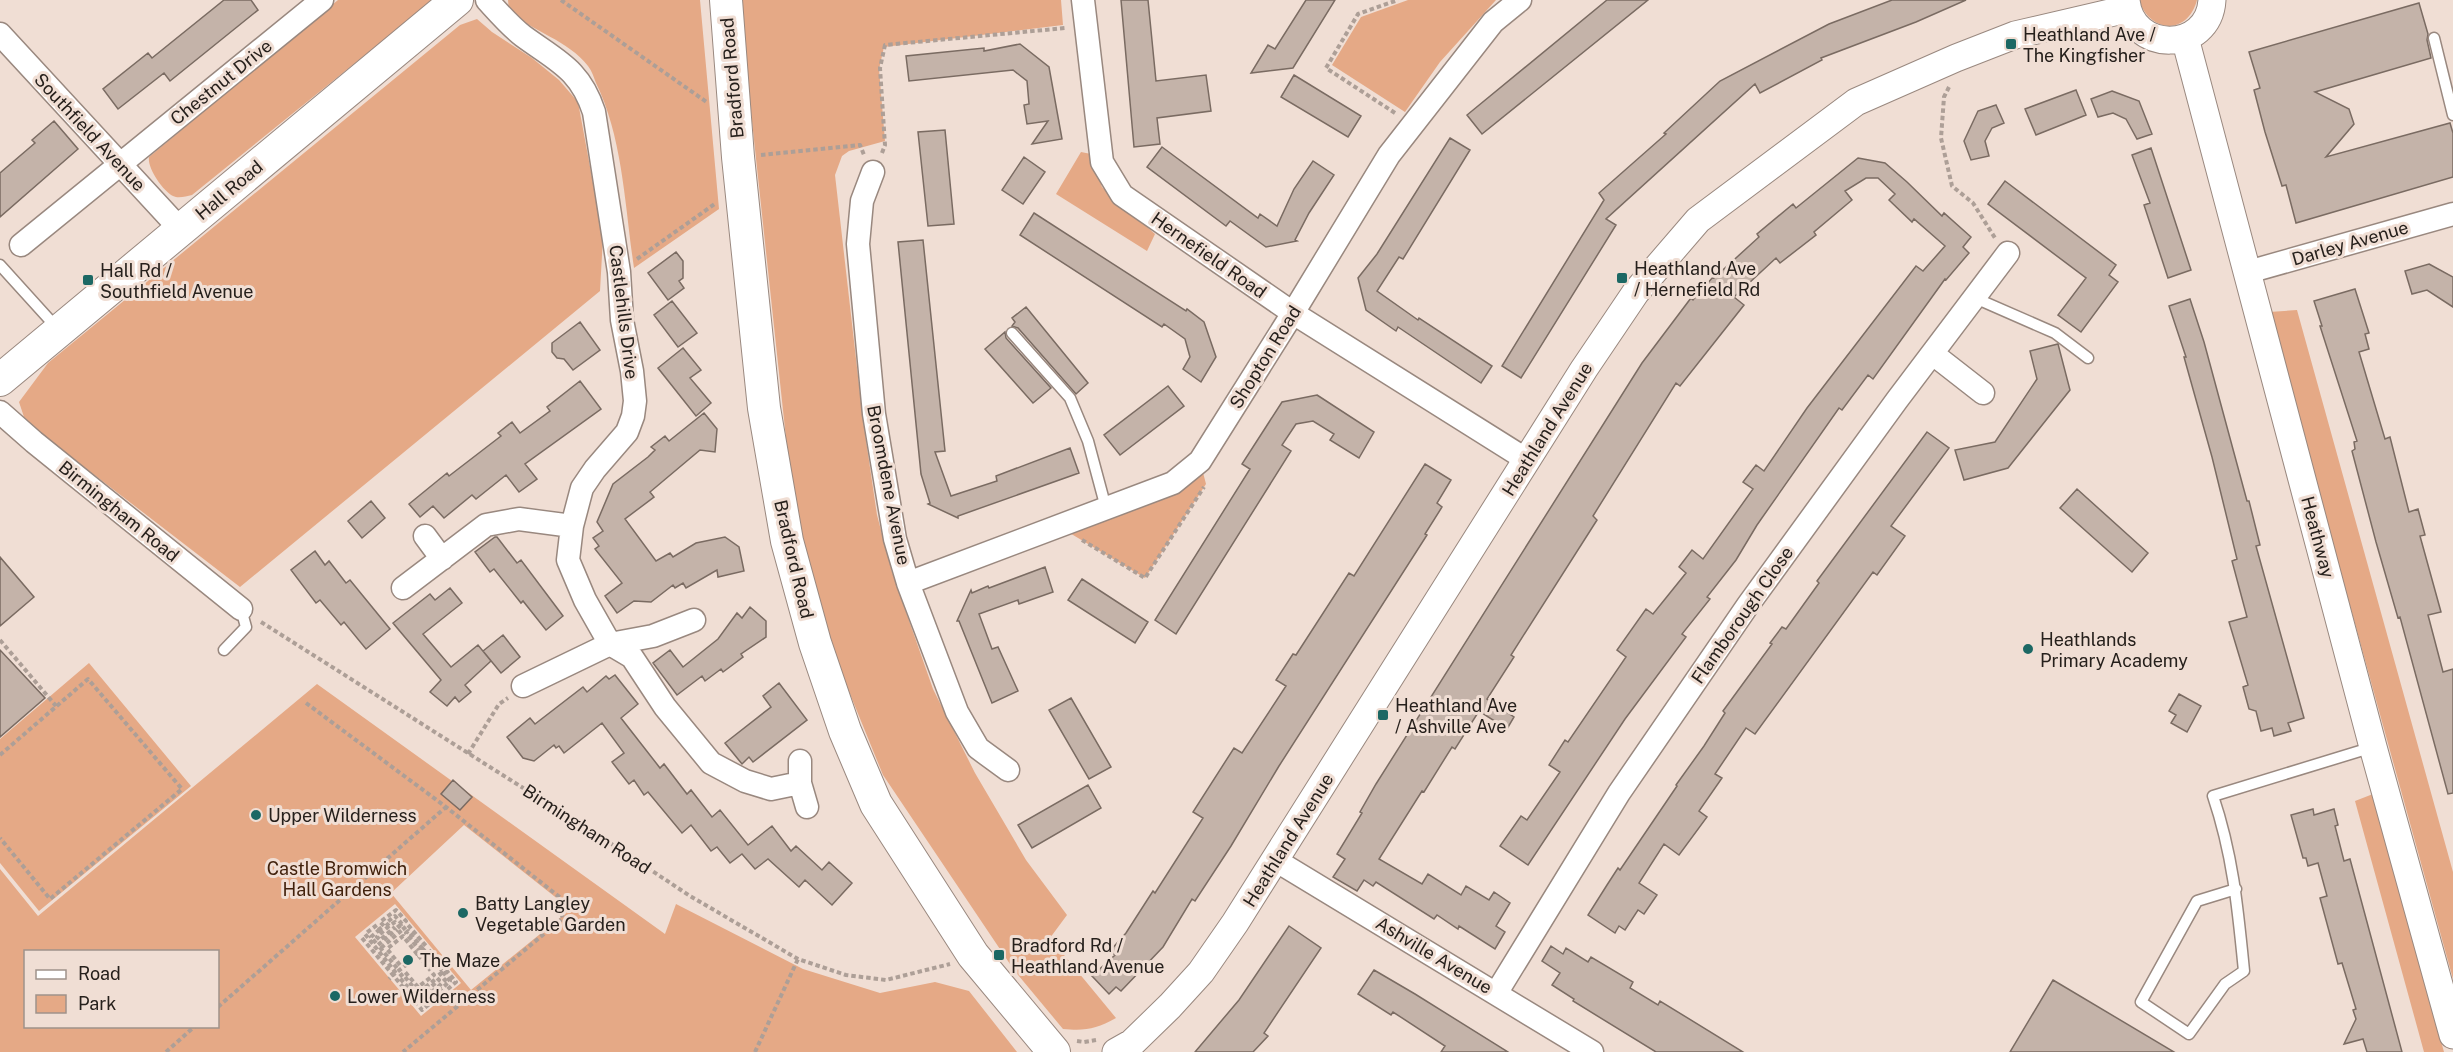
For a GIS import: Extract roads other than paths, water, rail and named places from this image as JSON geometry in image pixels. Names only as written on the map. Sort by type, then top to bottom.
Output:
[{"type":"main road","name":"Hall Road","points":[[0,380],[457,0]]},
{"type":"main road","name":"Bradford Road","points":[[726,0],[738,157],[764,408],[787,541],[815,643],[845,731],[876,804],[974,955],[1054,1052]]},
{"type":"street","name":"Chestnut Drive","points":[[21,245],[322,0]]},
{"type":"street","name":"Castlehills Drive","points":[[487,0],[523,36],[566,65],[587,91],[594,112],[619,272],[622,320],[635,401],[633,416],[627,432],[595,469],[582,489],[572,526],[568,560],[585,600],[610,644],[632,657],[665,707],[711,763],[745,781],[771,789],[800,772],[807,807]]},
{"type":"street","name":"Hernefield Road","points":[[1083,0],[1102,162],[1122,195],[1293,313],[1527,460]]},
{"type":"street","name":"Shopton Road","points":[[908,583],[1173,483],[1200,461],[1389,155],[1494,22],[1520,0]]},
{"type":"street","points":[[2127,5],[2136,25],[2150,37],[2168,41],[2185,38],[2197,31],[2206,20],[2212,0]]},
{"type":"street","name":"Heathland Avenue","points":[[1125,1049],[1170,1006],[1201,972],[1275,861],[1584,369],[1636,292],[1698,220],[1856,102],[1965,54],[2015,35],[2127,5]]},
{"type":"street","name":"Southfield Avenue","points":[[0,34],[181,230]]},
{"type":"street","name":"Heathway","points":[[2185,38],[2373,747],[2453,1035]]},
{"type":"street","name":"Broomdene Avenue","points":[[873,172],[862,201],[858,244],[874,414],[895,538],[908,583],[957,712],[978,748],[1008,770]]},
{"type":"street","name":"Darley Avenue","points":[[2248,272],[2453,214]]},
{"type":"street","name":"Flamborough Close","points":[[1497,993],[1625,783],[1748,605],[1897,400],[2008,253]]},
{"type":"street","points":[[1933,354],[1983,393]]},
{"type":"street","name":"Birmingham Road","points":[[0,412],[240,609]]},
{"type":"street","points":[[403,588],[486,525],[519,519],[572,526]]},
{"type":"street","points":[[425,536],[442,559]]},
{"type":"street","points":[[523,686],[610,644],[653,636],[693,620]]},
{"type":"street","name":"Ashville Avenue","points":[[1275,861],[1592,1052]]},
{"type":"lane","points":[[2434,38],[2453,115]]},
{"type":"lane","points":[[0,265],[59,331]]},
{"type":"lane","points":[[1975,298],[2055,333],[2088,358]]},
{"type":"lane","points":[[1012,333],[1070,398],[1088,441],[1106,508]]},
{"type":"lane","points":[[224,650],[246,627],[240,609]]},
{"type":"lane","points":[[2236,889],[2197,901],[2141,1002],[2190,1034],[2225,984],[2244,971],[2236,889],[2230,855],[2214,796],[2373,747]]},
{"type":"place","name":"Heathland Ave / The Kingfisher","points":[[2011,44]]},
{"type":"place","name":"Heathland Ave / Hernefield Rd","points":[[1622,278]]},
{"type":"place","name":"Hall Rd / Southfield Avenue","points":[[88,280]]},
{"type":"place","name":"Heathlands Primary Academy","points":[[2028,649]]},
{"type":"place","name":"Heathland Ave / Ashville Ave","points":[[1383,715]]},
{"type":"place","name":"Upper Wilderness","points":[[256,815]]},
{"type":"place","name":"Batty Langley Vegetable Garden","points":[[463,913]]},
{"type":"place","name":"Bradford Rd / Heathland Avenue","points":[[999,955]]},
{"type":"place","name":"The Maze","points":[[408,960]]},
{"type":"place","name":"Lower Wilderness","points":[[335,996]]},
{"type":"park label","name":"Castle Bromwich Hall Gardens","points":[[337,878]]}]
